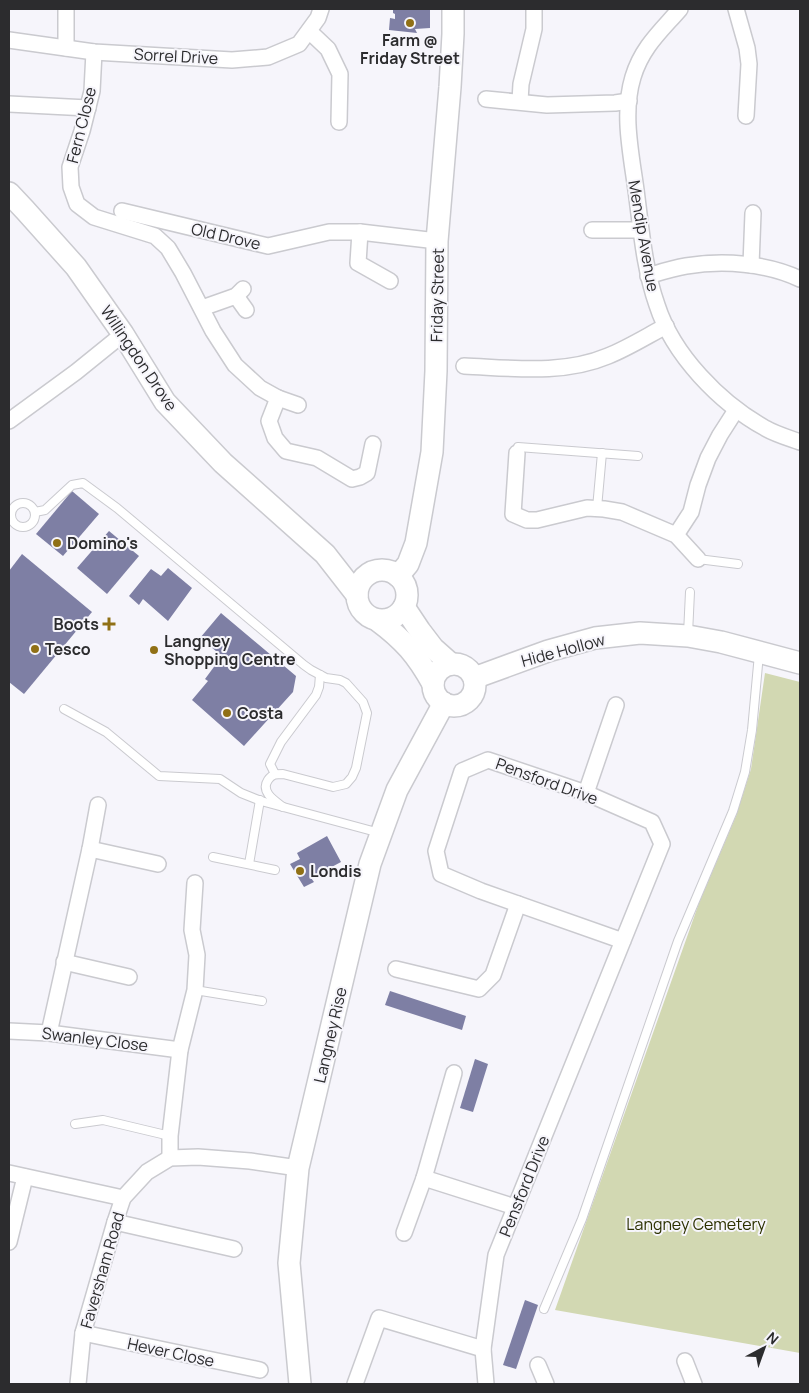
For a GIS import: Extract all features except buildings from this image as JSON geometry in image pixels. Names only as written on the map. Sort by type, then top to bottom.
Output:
[{"type":"main road","name":"Friday Street","points":[[398,576],[408,564],[416,543],[432,452],[436,371],[437,241],[450,87],[453,34],[452,9]]},
{"type":"main road","name":"Willingdon Drove","points":[[9,193],[76,267],[123,334],[165,402],[223,463],[325,554],[357,596]]},
{"type":"main road","name":"Willingdon Drove","points":[[325,554],[371,572]]},
{"type":"main road","points":[[378,620],[393,618],[400,613],[407,600],[406,587],[403,581],[392,572],[385,570],[371,572],[360,582],[357,596],[358,604],[363,611],[370,617],[378,620],[414,653],[434,684]]},
{"type":"main road","points":[[404,607],[433,648],[451,664]]},
{"type":"main road","name":"Hide Hollow","points":[[474,678],[548,651],[595,638],[640,633],[688,636],[800,663]]},
{"type":"main road","points":[[451,664],[465,667],[474,678],[475,685],[474,692],[465,703],[451,706],[444,703],[436,695],[434,684],[435,677],[439,671],[451,664]]},
{"type":"main road","name":"Langney Rise","points":[[300,1384],[289,1263],[298,1168],[370,864],[397,790],[444,703]]},
{"type":"street","points":[[66,9],[66,48]]},
{"type":"street","name":"Sorrel Drive","points":[[9,40],[94,52],[232,60],[268,57],[299,44],[318,18],[321,9]]},
{"type":"street","points":[[520,102],[521,84],[534,29],[534,9]]},
{"type":"street","name":"Mendip Avenue","points":[[680,9],[650,42],[641,56],[628,101],[630,146],[640,230],[648,276],[657,306],[666,326],[680,350],[708,384],[736,410],[767,429],[800,442]]},
{"type":"street","points":[[736,9],[747,48],[749,64],[746,116]]},
{"type":"street","points":[[309,31],[328,49],[340,74],[339,122]]},
{"type":"street","name":"Fern Close","points":[[94,52],[92,91],[82,131],[70,167],[70,188],[77,204],[94,217],[155,236],[168,248],[213,331],[235,365],[260,388],[278,398],[298,405]]},
{"type":"street","points":[[486,99],[547,105],[628,101]]},
{"type":"street","points":[[9,104],[88,108]]},
{"type":"street","name":"Old Drove","points":[[122,211],[268,246],[329,232],[360,232],[437,241]]},
{"type":"street","points":[[750,265],[753,213]]},
{"type":"street","points":[[592,230],[640,230]]},
{"type":"street","points":[[360,232],[358,262],[390,281]]},
{"type":"street","points":[[648,276],[692,265],[727,264],[772,268],[800,278]]},
{"type":"street","points":[[202,308],[239,293],[246,310]]},
{"type":"street","points":[[464,366],[518,369],[565,368],[609,356],[666,326]]},
{"type":"street","points":[[9,421],[76,372],[123,334]]},
{"type":"street","points":[[278,398],[269,421],[275,438],[286,450],[317,458],[352,479],[366,473],[372,444]]},
{"type":"street","points":[[676,535],[691,512],[708,458],[720,434],[736,410]]},
{"type":"street","points":[[517,452],[513,514],[527,520],[537,520],[587,508],[622,512],[676,535],[698,560]]},
{"type":"street","points":[[586,794],[616,705]]},
{"type":"street","name":"Pensford Drive","points":[[486,1384],[483,1349],[496,1255],[516,1208],[662,844],[652,822],[586,794],[488,760],[462,771],[436,851],[441,874],[482,891],[623,941]]},
{"type":"street","points":[[49,1033],[98,805]]},
{"type":"street","points":[[90,849],[158,864]]},
{"type":"street","points":[[170,1158],[170,1136],[180,1050],[194,990],[197,955],[192,930],[194,883]]},
{"type":"street","points":[[396,969],[479,989],[493,975],[518,904]]},
{"type":"street","points":[[64,962],[129,977]]},
{"type":"street","name":"Swanley Close","points":[[9,1030],[49,1033],[180,1050]]},
{"type":"street","points":[[404,1233],[424,1178],[454,1073]]},
{"type":"street","name":"Faversham Road","points":[[78,1384],[83,1334],[115,1222],[123,1198],[146,1172],[170,1158],[198,1157],[242,1160],[298,1168]]},
{"type":"street","points":[[9,1173],[123,1198]]},
{"type":"street","points":[[9,1242],[25,1177]]},
{"type":"street","points":[[424,1178],[516,1208]]},
{"type":"street","points":[[115,1222],[234,1249]]},
{"type":"street","points":[[355,1384],[379,1318],[483,1349]]},
{"type":"street","name":"Hever Close","points":[[83,1334],[260,1370]]},
{"type":"street","points":[[685,1361],[694,1384]]},
{"type":"street","points":[[538,1365],[546,1384]]},
{"type":"lane","points":[[517,452],[518,447],[638,456]]},
{"type":"lane","points":[[597,508],[602,453]]},
{"type":"lane","points":[[35,512],[45,510],[72,485],[82,484],[117,508],[304,665],[326,678],[346,683],[362,702],[368,713],[356,768],[352,777],[346,784],[333,787],[283,774],[274,774],[266,784],[266,792],[283,807]]},
{"type":"lane","points":[[19,503],[31,506],[35,512],[34,520],[29,526],[22,528],[11,525],[11,507],[19,503]]},
{"type":"lane","points":[[698,560],[738,564]]},
{"type":"lane","points":[[688,636],[690,592]]},
{"type":"lane","points":[[544,1309],[582,1219],[678,941],[733,811],[745,772],[752,730],[759,652]]},
{"type":"lane","points":[[274,774],[270,764],[281,742],[316,695],[320,675]]},
{"type":"lane","points":[[64,709],[106,732],[159,776],[220,778],[241,793],[260,800],[380,833]]},
{"type":"lane","points":[[249,864],[260,800]]},
{"type":"lane","points":[[213,857],[275,870]]},
{"type":"lane","points":[[194,990],[262,1001]]},
{"type":"lane","points":[[75,1124],[103,1120],[170,1136]]},
{"type":"green space","name":"Langney Cemetery","points":[[765,673],[800,682],[800,1353],[555,1310],[699,903],[736,816],[751,769]]},
{"type":"place","name":"Farm @ Friday Street","points":[[410,23]]},
{"type":"place","name":"Domino's","points":[[57,543]]},
{"type":"place","name":"Boots","points":[[109,624]]},
{"type":"place","name":"Tesco","points":[[35,649]]},
{"type":"place","name":"Langney Shopping Centre","points":[[154,650]]},
{"type":"place","name":"Costa","points":[[227,713]]},
{"type":"place","name":"Londis","points":[[300,871]]}]
